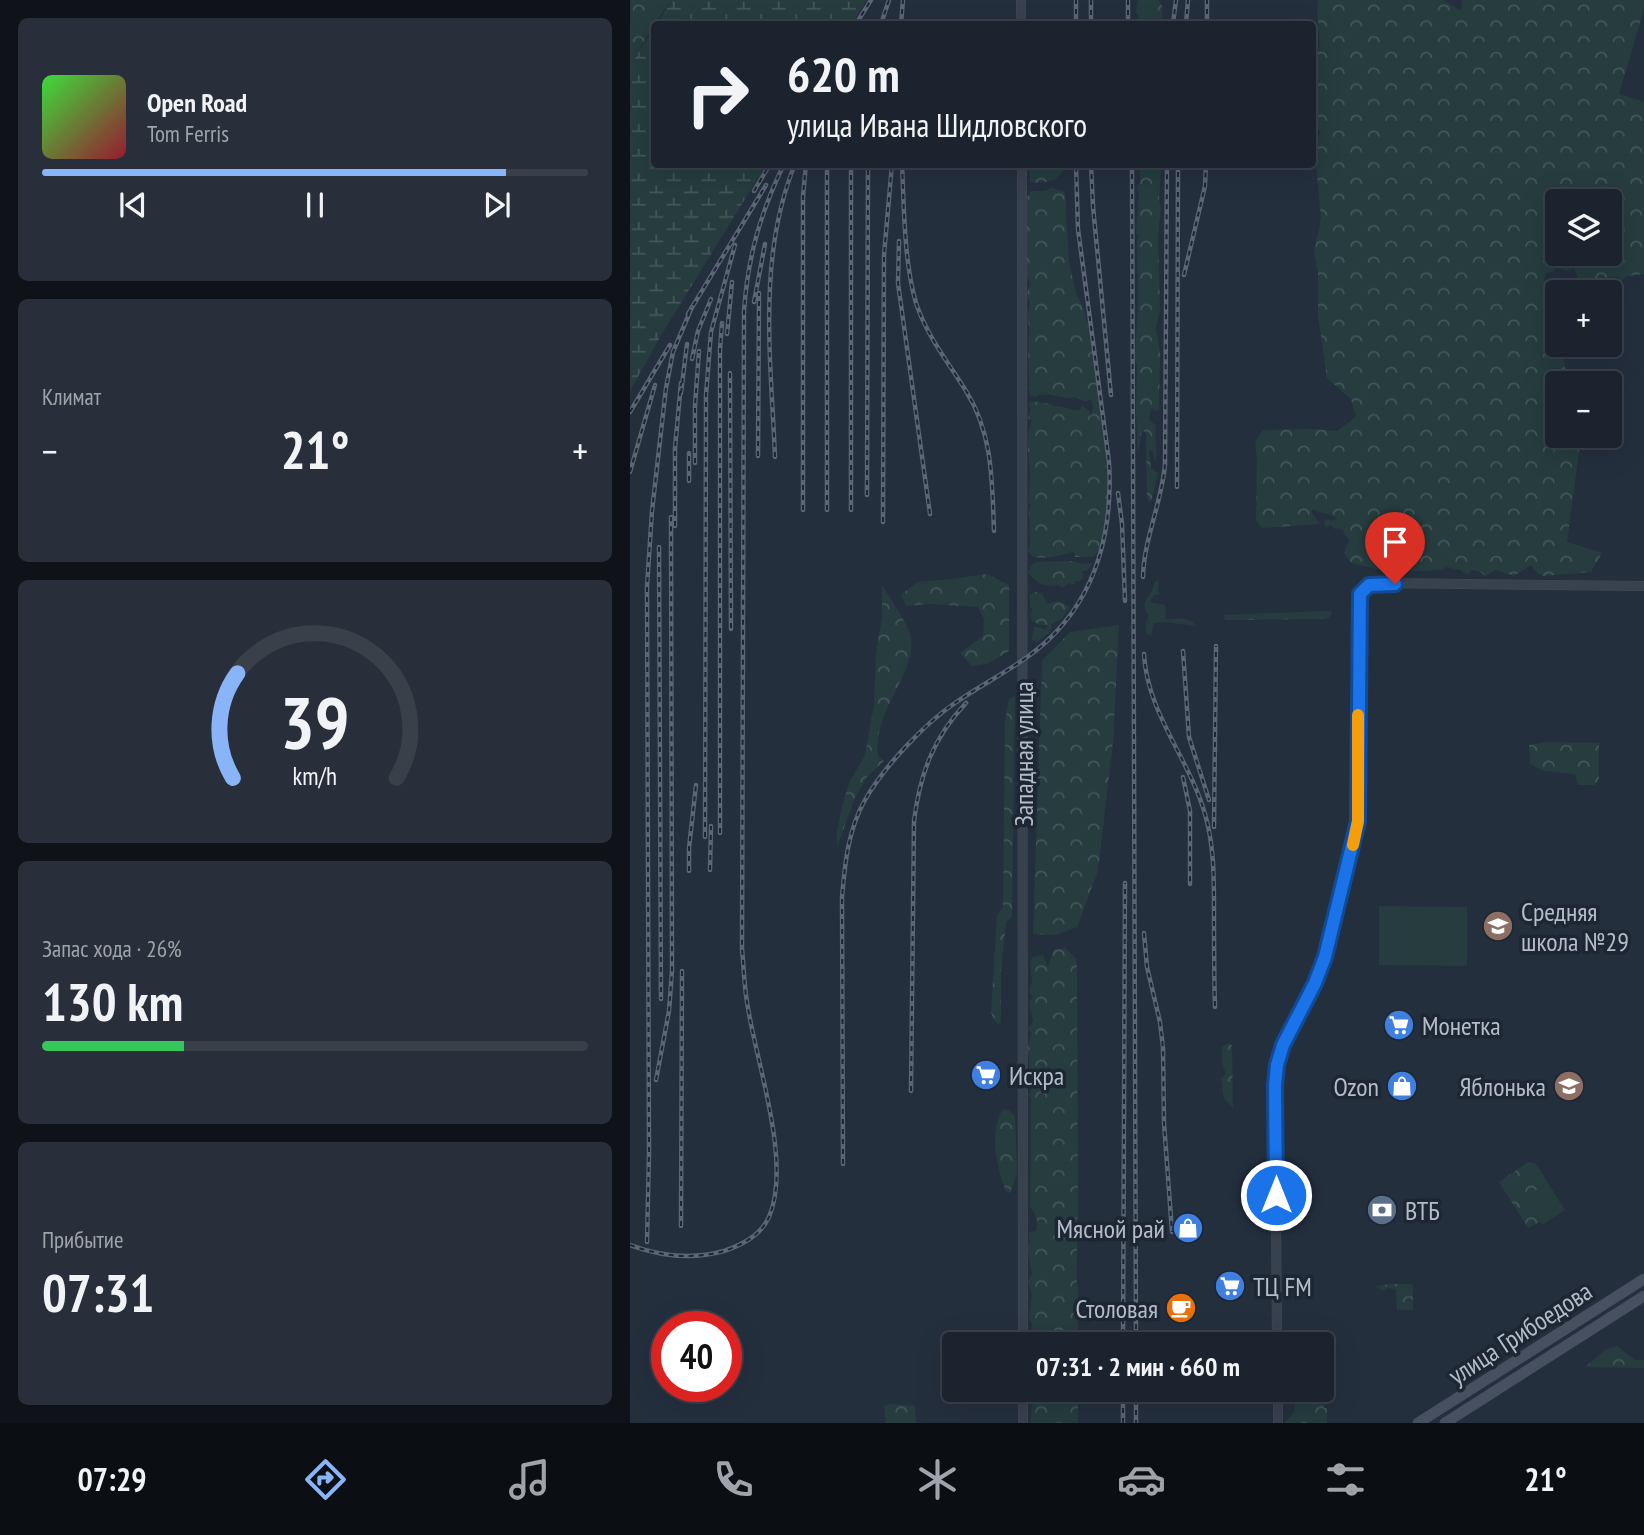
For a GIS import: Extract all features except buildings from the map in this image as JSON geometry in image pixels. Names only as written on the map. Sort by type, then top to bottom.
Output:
[{"type":"main road","name":"улица Грибоедова","points":[[1418,1423],[1644,1279]]},
{"type":"main road","name":"улица Грибоедова","points":[[1445,1423],[1644,1296]]},
{"type":"street","points":[[1021,0],[1021,21]]},
{"type":"street","name":"Западная улица","points":[[1022,168],[1023,1332]]},
{"type":"street","points":[[1277,1332],[1277,1065],[1283,1045],[1315,983],[1325,957],[1358,821],[1359,601],[1364,588],[1378,583],[1644,586]]},
{"type":"street","points":[[1023,1402],[1023,1423]]},
{"type":"street","points":[[1278,1402],[1278,1423]]},
{"type":"green space","points":[[630,0],[672,0],[656,21],[651,21],[651,29],[630,66]]},
{"type":"green space","points":[[672,0],[867,0],[854,21],[659,21]]},
{"type":"green space","points":[[1138,0],[1158,0],[1162,5],[1162,21],[1136,21],[1139,18],[1136,11]]},
{"type":"green space","points":[[1318,0],[1443,0],[1461,11],[1462,0],[1644,0],[1644,9],[1619,94],[1644,102],[1644,274],[1627,276],[1622,280],[1618,280],[1619,277],[1579,280],[1574,268],[1569,271],[1556,267],[1544,278],[1545,357],[1563,357],[1566,371],[1545,371],[1545,448],[1579,448],[1567,542],[1602,553],[1591,572],[1543,576],[1531,565],[1514,576],[1496,570],[1485,576],[1472,570],[1467,575],[1461,570],[1446,567],[1442,570],[1390,572],[1351,563],[1344,553],[1349,540],[1341,528],[1335,529],[1324,524],[1326,519],[1332,521],[1337,518],[1332,515],[1313,509],[1311,511],[1320,524],[1262,528],[1256,520],[1255,442],[1263,430],[1337,431],[1356,417],[1351,399],[1327,378],[1318,315],[1318,273],[1314,252],[1321,219],[1316,149],[1321,132],[1316,128],[1316,54],[1320,47]]},
{"type":"green space","points":[[651,33],[651,168],[764,168],[663,332],[630,391],[630,66]]},
{"type":"green space","points":[[1029,168],[1064,168],[1052,181],[1030,182]]},
{"type":"green space","points":[[1140,168],[1161,168],[1158,232],[1160,310],[1156,328],[1160,354],[1159,410],[1151,409],[1149,419],[1156,426],[1155,463],[1153,450],[1149,452],[1151,468],[1158,473],[1151,502],[1147,499],[1146,433],[1142,430],[1138,454],[1136,411],[1139,236],[1136,233],[1139,192],[1136,187],[1140,183]]},
{"type":"green space","points":[[1052,188],[1065,192],[1069,263],[1077,296],[1091,334],[1096,379],[1103,405],[1107,508],[1105,529],[1100,546],[1093,557],[1075,557],[1074,551],[1054,557],[1033,557],[1028,551],[1031,506],[1028,502],[1028,440],[1032,421],[1028,418],[1031,409],[1028,404],[1031,401],[1076,410],[1080,410],[1082,405],[1090,412],[1091,417],[1093,406],[1091,399],[1086,402],[1075,397],[1030,395],[1030,329],[1027,318],[1030,303],[1026,296],[1030,284],[1027,276],[1027,197],[1031,191]]},
{"type":"green space","points":[[1074,561],[1081,564],[1093,563],[1087,571],[1082,571],[1084,576],[1080,581],[1075,581],[1074,585],[1069,583],[1062,588],[1058,585],[1041,584],[1028,572],[1036,562]]},
{"type":"green space","points":[[987,574],[1009,585],[1009,651],[987,664],[972,666],[960,653],[983,636],[984,619],[978,607],[930,604],[906,606],[901,595],[918,582]]},
{"type":"green space","points":[[1159,579],[1158,592],[1161,594],[1154,595],[1150,602],[1165,605],[1166,619],[1186,619],[1196,626],[1154,623],[1151,637],[1146,633],[1145,625],[1149,616],[1145,602],[1154,583]]},
{"type":"green space","points":[[882,585],[910,633],[911,652],[881,723],[878,756],[884,761],[867,777],[855,798],[837,847],[842,807],[849,783],[865,755],[874,706],[876,653],[882,618]]},
{"type":"green space","points":[[1042,593],[1047,604],[1059,601],[1070,607],[1061,619],[1052,624],[1050,632],[1037,642],[1032,640],[1034,626],[1046,630],[1048,625],[1032,621],[1030,594]]},
{"type":"green space","points":[[1331,611],[1332,614],[1327,619],[1225,620],[1224,615]]},
{"type":"green space","points":[[1119,625],[1113,743],[1098,871],[1077,927],[1056,935],[1033,934],[1042,661],[1070,632]]},
{"type":"green space","points":[[1015,696],[1012,917],[1006,922],[1001,971],[1001,1024],[996,1023],[991,1013],[997,915],[1003,907],[1005,721],[1009,699]]},
{"type":"green space","points":[[1546,742],[1599,743],[1599,778],[1595,785],[1578,785],[1575,774],[1544,771],[1530,764],[1529,745]]},
{"type":"green space","points":[[1379,906],[1467,907],[1467,966],[1379,965]]},
{"type":"green space","points":[[1065,948],[1076,959],[1077,967],[1078,1332],[1031,1332],[1029,1318],[1032,1295],[1028,1281],[1032,1274],[1027,1246],[1030,1243],[1029,1232],[1036,1231],[1037,1224],[1030,1207],[1031,1098],[1028,1095],[1031,1091],[1028,1048],[1031,1033],[1028,1029],[1033,1021],[1029,1002],[1033,998],[1029,992],[1032,981],[1030,961],[1033,957],[1043,955],[1048,967],[1054,949]]},
{"type":"green space","points":[[1230,1043],[1233,1107],[1224,1099],[1221,1079],[1226,1073],[1222,1063],[1222,1046]]},
{"type":"green space","points":[[1003,1109],[1009,1110],[1015,1116],[1017,1174],[1010,1193],[1006,1192],[1000,1171],[995,1140],[998,1119]]},
{"type":"green space","points":[[1528,1162],[1536,1164],[1548,1183],[1525,1197],[1540,1222],[1528,1228],[1499,1182]]},
{"type":"green space","points":[[1548,1183],[1565,1210],[1542,1225],[1524,1197]]},
{"type":"green space","points":[[1413,1284],[1413,1310],[1397,1310],[1396,1289],[1387,1288],[1384,1291],[1374,1286]]},
{"type":"green space","points":[[1617,1346],[1635,1360],[1644,1360],[1644,1368],[1585,1367],[1605,1350]]},
{"type":"green space","points":[[1033,1402],[1078,1402],[1078,1423],[1030,1423]]},
{"type":"green space","points":[[1294,1402],[1324,1402],[1327,1423],[1284,1423],[1294,1413]]},
{"type":"green space","points":[[884,1406],[915,1406],[916,1423],[886,1423]]},
{"type":"railway","points":[[858,21],[871,0]]},
{"type":"railway","points":[[882,21],[889,0]]},
{"type":"railway","points":[[901,21],[903,0]]},
{"type":"railway","points":[[1076,0],[1076,21]]},
{"type":"railway","points":[[1091,0],[1091,21]]},
{"type":"railway","points":[[1128,0],[1128,21]]},
{"type":"railway","points":[[1173,21],[1176,0]]},
{"type":"railway","points":[[1186,21],[1188,0]]},
{"type":"railway","points":[[1207,0],[1207,21]]},
{"type":"railway","points":[[754,191],[768,168]]},
{"type":"railway","points":[[630,1245],[676,1256],[724,1251],[744,1242],[761,1229],[769,1217],[775,1195],[775,1142],[752,1031],[742,949],[744,311],[757,236],[768,200],[782,168]]},
{"type":"railway","points":[[775,457],[769,309],[771,272],[775,235],[794,168]]},
{"type":"railway","points":[[803,510],[803,196],[806,168]]},
{"type":"railway","points":[[827,168],[827,510]]},
{"type":"railway","points":[[851,168],[851,510]]},
{"type":"railway","points":[[867,495],[868,168]]},
{"type":"railway","points":[[883,522],[884,255],[892,168]]},
{"type":"railway","points":[[902,168],[907,252],[916,303],[932,338],[975,407],[981,424],[989,458],[994,531]]},
{"type":"railway","points":[[843,1164],[842,897],[848,847],[859,811],[882,774],[930,723],[955,703],[1025,658],[1064,623],[1090,581],[1105,535],[1110,487],[1109,462],[1078,229],[1076,168]]},
{"type":"railway","points":[[1091,168],[1111,395]]},
{"type":"railway","points":[[1132,168],[1136,1332]]},
{"type":"railway","points":[[1143,577],[1146,548],[1165,464],[1167,168]]},
{"type":"railway","points":[[1177,487],[1178,168]]},
{"type":"railway","points":[[1184,275],[1205,186],[1206,168]]},
{"type":"railway","points":[[688,314],[766,185]]},
{"type":"railway","points":[[899,241],[898,283],[930,514]]},
{"type":"railway","points":[[754,302],[765,244]]},
{"type":"railway","points":[[705,837],[706,395],[711,332],[735,245]]},
{"type":"railway","points":[[727,334],[732,282]]},
{"type":"railway","points":[[758,456],[759,293]]},
{"type":"railway","points":[[692,359],[698,331],[711,299]]},
{"type":"railway","points":[[647,1242],[647,587],[652,511],[666,388],[673,352],[692,307]]},
{"type":"railway","points":[[720,833],[722,323]]},
{"type":"railway","points":[[681,393],[687,344]]},
{"type":"railway","points":[[630,412],[670,345]]},
{"type":"railway","points":[[695,463],[699,351]]},
{"type":"railway","points":[[730,373],[731,629]]},
{"type":"railway","points":[[675,526],[675,448],[681,383]]},
{"type":"railway","points":[[630,472],[655,385]]},
{"type":"railway","points":[[689,453],[689,481]]},
{"type":"railway","points":[[1118,493],[1125,601]]},
{"type":"railway","points":[[656,1080],[669,1011],[672,971],[671,517]]},
{"type":"railway","points":[[659,547],[661,999]]},
{"type":"railway","points":[[1214,827],[1216,646]]},
{"type":"railway","points":[[1183,651],[1189,737],[1209,800]]},
{"type":"railway","points":[[1144,654],[1147,676],[1160,716],[1198,793],[1208,826],[1214,873],[1215,1007]]},
{"type":"railway","points":[[911,1091],[914,821],[924,772],[930,758],[945,730],[966,703]]},
{"type":"railway","points":[[1183,777],[1190,811],[1190,884]]},
{"type":"railway","points":[[689,871],[696,785]]},
{"type":"railway","points":[[710,870],[711,826]]},
{"type":"railway","points":[[1123,1332],[1125,883]]},
{"type":"railway","points":[[1144,933],[1147,967],[1163,1048],[1164,1123],[1172,1232]]},
{"type":"railway","points":[[681,1226],[682,971]]},
{"type":"railway","points":[[1123,1402],[1123,1423]]},
{"type":"railway","points":[[1136,1402],[1136,1423]]},
{"type":"slow traffic","points":[[1353,845],[1358,821],[1358,715]]},
{"type":"place","name":"Средняя школа №29","points":[[1498,926]]},
{"type":"place","name":"Монетка","points":[[1399,1025]]},
{"type":"place","name":"Искра","points":[[986,1075]]},
{"type":"place","name":"Ozon","points":[[1402,1086]]},
{"type":"place","name":"Яблонька","points":[[1569,1086]]},
{"type":"place","name":"ВТБ","points":[[1382,1210]]},
{"type":"place","name":"Мясной рай","points":[[1188,1228]]},
{"type":"place","name":"ТЦ FM","points":[[1230,1286]]},
{"type":"place","name":"Столовая","points":[[1181,1308]]},
{"type":"route","points":[[1276,1195],[1277,1065],[1283,1045],[1315,983],[1325,957],[1358,821],[1360,594],[1369,585],[1395,584]]}]
